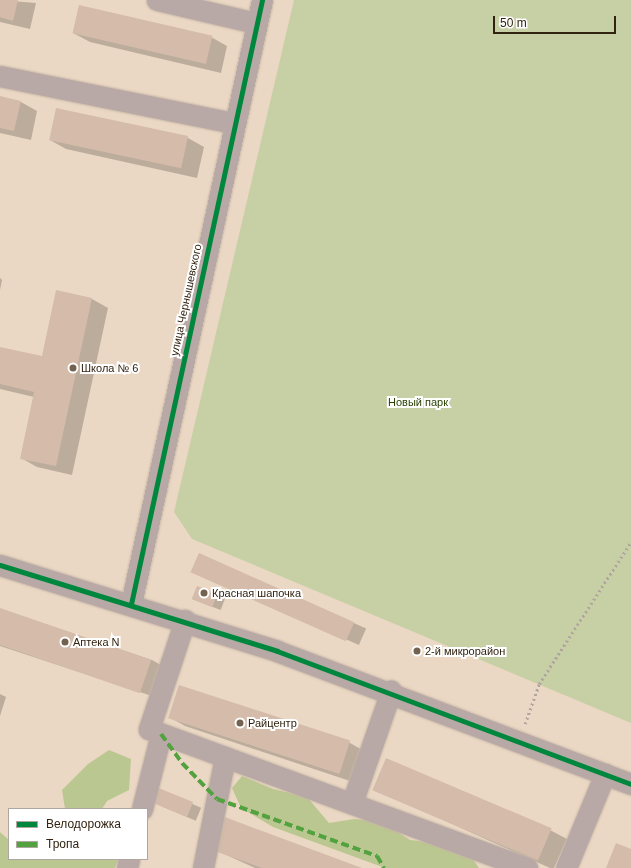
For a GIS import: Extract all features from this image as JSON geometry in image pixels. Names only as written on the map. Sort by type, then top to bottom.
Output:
[{"type":"street","points":[[157,0],[256,23]]},
{"type":"street","name":"улица Чернышевского","points":[[131,604],[234,123],[262,0]]},
{"type":"street","points":[[0,76],[234,123]]},
{"type":"street","points":[[0,565],[185,620],[390,691],[631,784]]},
{"type":"street","points":[[185,620],[149,729],[527,868]]},
{"type":"street","points":[[352,804],[390,691]]},
{"type":"street","points":[[142,808],[161,734]]},
{"type":"street","points":[[203,868],[225,757]]},
{"type":"street","points":[[566,868],[605,774]]},
{"type":"path","points":[[519,740],[540,684],[631,542]]},
{"type":"green space","name":"Новый парк","points":[[294,0],[631,0],[631,723],[192,539],[174,512]]},
{"type":"green space","points":[[109,750],[131,759],[129,790],[107,801],[103,808],[65,808],[62,790],[88,764]]},
{"type":"green space","points":[[242,776],[273,789],[307,797],[329,823],[354,819],[380,821],[410,840],[442,844],[470,855],[479,868],[385,868],[273,827],[241,808],[232,788]]},
{"type":"green space","points":[[0,832],[8,839],[8,860],[118,860],[115,868],[0,868]]},
{"type":"building","points":[[0,0],[18,0],[13,21],[0,17]]},
{"type":"building","points":[[79,5],[212,36],[206,64],[72,33]]},
{"type":"building","points":[[0,96],[21,101],[14,131],[0,128]]},
{"type":"building","points":[[56,108],[188,136],[181,168],[49,140]]},
{"type":"building","points":[[56,290],[92,298],[56,466],[20,459],[34,392],[0,384],[0,347],[42,356]]},
{"type":"building","points":[[199,553],[354,622],[346,641],[190,572]]},
{"type":"building","points":[[197,586],[217,594],[212,607],[192,599]]},
{"type":"building","points":[[0,608],[151,660],[140,693],[0,645]]},
{"type":"building","points":[[179,685],[350,741],[339,774],[168,718]]},
{"type":"building","points":[[386,758],[552,828],[538,861],[372,790]]},
{"type":"building","points":[[156,787],[193,802],[187,817],[150,802]]},
{"type":"building","points":[[222,816],[362,868],[262,868],[209,849]]},
{"type":"building","points":[[616,843],[631,849],[631,868],[606,868]]},
{"type":"marked path","points":[[161,734],[182,763],[217,799],[377,856],[384,868]]},
{"type":"cycle path","points":[[131,604],[262,0]]},
{"type":"cycle path","points":[[0,565],[277,651],[631,784]]},
{"type":"place","name":"Школа № 6","points":[[73,368]]},
{"type":"place","name":"Красная шапочка","points":[[204,593]]},
{"type":"place","name":"Аптека N","points":[[65,642]]},
{"type":"place","name":"2-й микрорайон","points":[[417,651]]},
{"type":"place","name":"Райцентр","points":[[240,723]]}]
